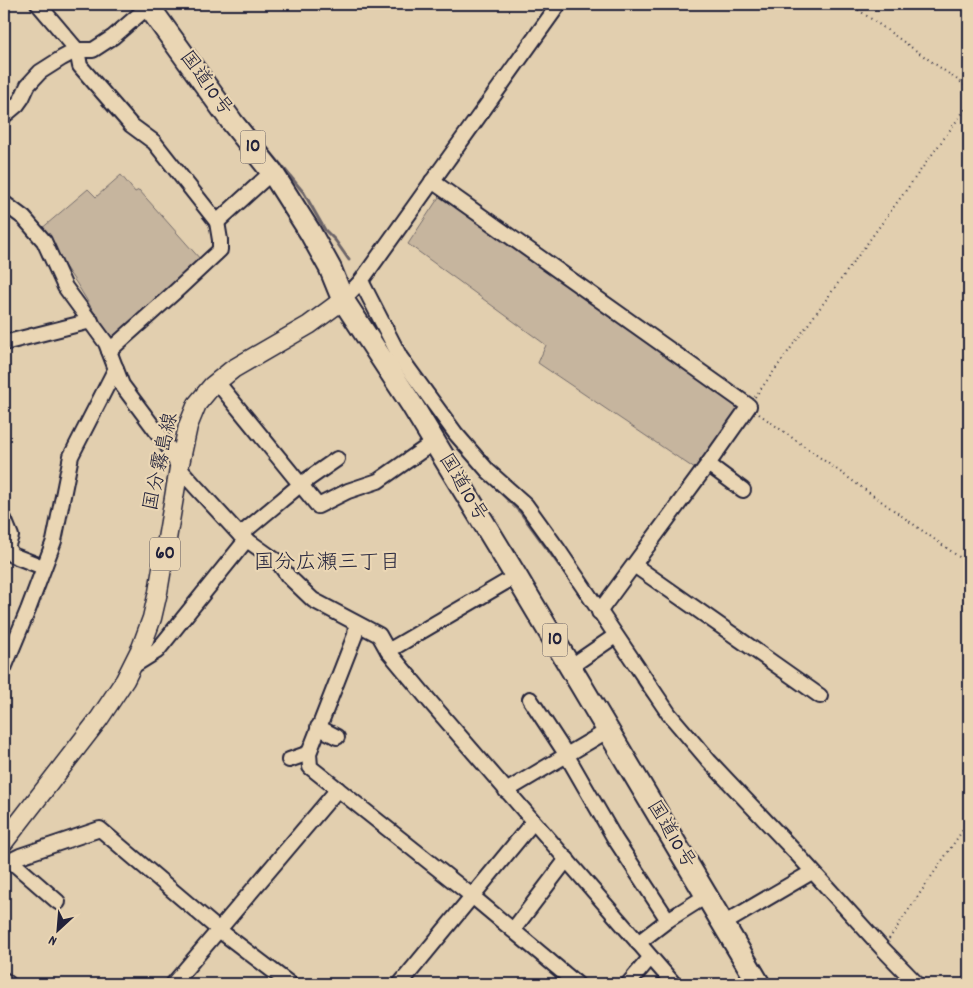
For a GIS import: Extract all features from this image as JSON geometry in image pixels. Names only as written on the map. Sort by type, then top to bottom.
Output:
[{"type":"highway","name":"国道10号","points":[[148,5],[232,122],[272,172],[310,232],[330,268],[343,300],[421,421],[516,576],[759,984]]},
{"type":"main road","name":"国分霧島線","points":[[4,842],[99,719],[133,666],[152,618],[179,468],[190,418],[197,404],[217,382],[234,369],[309,325],[343,300]]},
{"type":"street","points":[[38,4],[77,50],[80,66],[130,124],[154,142],[217,222],[220,250],[109,351]]},
{"type":"street","points":[[343,300],[360,281],[559,4]]},
{"type":"street","points":[[4,116],[17,105],[28,85],[40,72],[77,50],[93,50],[113,37],[148,5]]},
{"type":"street","points":[[217,222],[272,172]]},
{"type":"street","points":[[432,181],[749,406],[599,612]]},
{"type":"street","points":[[4,203],[24,218],[40,235],[52,256],[57,272],[109,351],[122,385],[169,448],[179,468],[244,537],[278,562],[288,576],[313,600],[379,635],[388,651],[432,704],[674,984]]},
{"type":"street","points":[[360,281],[400,357],[456,434],[488,471],[526,505],[669,714],[709,761],[882,949],[918,984]]},
{"type":"street","points":[[4,343],[91,321]]},
{"type":"street","points":[[4,668],[54,541],[72,456],[116,368]]},
{"type":"street","points":[[217,382],[318,506],[348,491],[378,481],[434,442]]},
{"type":"street","points":[[421,421],[440,412]]},
{"type":"street","points":[[133,666],[157,651],[244,537],[301,484],[337,459]]},
{"type":"street","points":[[708,464],[743,490]]},
{"type":"street","points":[[4,520],[11,536],[6,547],[12,555],[43,567]]},
{"type":"street","points":[[634,565],[820,696]]},
{"type":"street","points":[[388,651],[516,576]]},
{"type":"street","points":[[356,624],[355,635],[309,753],[310,767],[472,896],[578,984]]},
{"type":"street","points":[[570,667],[615,636]]},
{"type":"street","points":[[530,699],[566,754],[615,839],[668,920]]},
{"type":"street","points":[[318,728],[337,737]]},
{"type":"street","points":[[506,791],[607,731]]},
{"type":"street","points":[[289,760],[309,753]]},
{"type":"street","points":[[173,984],[338,790]]},
{"type":"street","points":[[400,984],[533,822]]},
{"type":"street","points":[[7,862],[100,829],[219,930],[290,984]]},
{"type":"street","points":[[513,930],[567,860]]},
{"type":"street","points":[[7,862],[58,902]]},
{"type":"street","points":[[724,924],[812,872]]},
{"type":"street","points":[[638,943],[668,920],[706,896]]},
{"type":"street","points":[[628,984],[650,958]]},
{"type":"street","points":[[4,980],[9,984]]},
{"type":"path","points":[[850,4],[969,88]]},
{"type":"path","points":[[969,104],[749,406],[969,564]]},
{"type":"path","points":[[882,949],[969,821]]},
{"type":"shaded area","points":[[121,175],[135,192],[139,190],[201,260],[113,343],[77,284],[40,230],[88,189],[96,197]]},
{"type":"shaded area","points":[[441,194],[741,410],[695,469],[538,363],[546,345],[408,244]]},
{"type":"waterway","points":[[245,121],[304,193],[325,230],[335,240],[349,260]]},
{"type":"waterway","points":[[442,429],[478,470]]},
{"type":"waterway","points":[[482,474],[521,513],[588,605]]},
{"type":"waterway","points":[[622,656],[652,701]]},
{"type":"district","name":"国分広瀬三丁目","points":[[327,564]]}]
